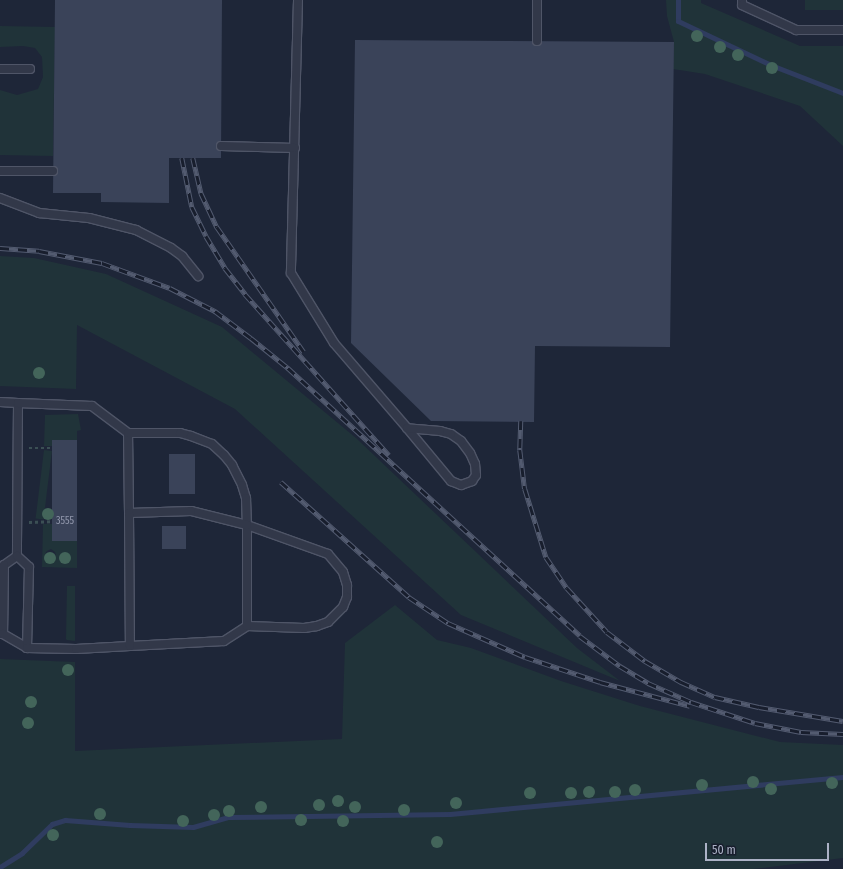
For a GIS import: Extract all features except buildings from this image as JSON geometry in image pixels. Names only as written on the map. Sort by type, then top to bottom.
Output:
[{"type":"lane","points":[[298,0],[291,273],[334,343],[451,480],[461,485],[472,481],[476,475],[475,464],[470,453],[461,441],[451,434],[440,431],[407,428]]},
{"type":"lane","points":[[537,0],[537,41]]},
{"type":"lane","points":[[742,0],[742,5],[796,30],[843,30]]},
{"type":"lane","points":[[0,69],[30,69]]},
{"type":"lane","points":[[221,146],[295,148]]},
{"type":"lane","points":[[0,171],[53,171]]},
{"type":"lane","points":[[0,198],[39,213],[89,218],[136,230],[171,248],[182,256],[198,276]]},
{"type":"lane","points":[[0,402],[92,406],[128,433],[180,433],[212,444],[232,465],[242,485],[246,498],[246,626]]},
{"type":"lane","points":[[18,403],[17,556],[29,567],[27,648]]},
{"type":"lane","points":[[128,433],[130,646]]},
{"type":"lane","points":[[17,556],[4,565],[2,634],[27,648],[76,649],[224,641],[246,626],[304,628],[317,626],[334,618],[343,607],[347,597],[347,585],[343,572],[328,554],[247,525],[191,512],[129,513]]},
{"type":"path","points":[[44,448],[52,448]]},
{"type":"path","points":[[43,521],[52,521]]},
{"type":"shaded area","points":[[666,0],[701,0],[701,3],[800,46],[843,46],[843,146],[800,106],[705,74],[673,69],[674,42],[667,16]]},
{"type":"shaded area","points":[[805,0],[843,0],[843,10],[805,10]]},
{"type":"shaded area","points":[[0,26],[55,27],[53,156],[0,155],[0,90],[17,95],[38,89],[43,77],[42,57],[35,48],[23,46],[0,47]]},
{"type":"shaded area","points":[[0,256],[34,258],[106,274],[222,327],[356,438],[577,648],[620,681],[461,615],[235,409],[77,325],[76,389],[0,386]]},
{"type":"shaded area","points":[[78,414],[81,430],[77,431],[77,440],[52,440],[52,446],[44,446],[45,415]]},
{"type":"shaded area","points":[[44,450],[52,451],[44,519],[36,518]]},
{"type":"shaded area","points":[[43,524],[52,524],[52,541],[77,541],[77,568],[42,567]],"holes":[[[51,549],[55,552],[55,560],[48,562],[45,554],[47,551]]]},
{"type":"shaded area","points":[[67,586],[75,586],[75,641],[66,639]]},
{"type":"shaded area","points":[[395,605],[437,640],[471,648],[561,681],[640,706],[780,742],[843,745],[843,858],[753,869],[0,869],[0,659],[75,662],[75,751],[342,739],[345,643]]},
{"type":"waterway","points":[[678,0],[678,21],[771,65],[843,93]]},
{"type":"waterway","points":[[0,867],[22,853],[52,824],[65,820],[130,825],[193,827],[229,817],[450,814],[843,777]]},
{"type":"railway","points":[[182,158],[192,207],[206,236],[225,268],[245,294],[389,455]]},
{"type":"railway","points":[[193,158],[201,193],[217,227],[304,352]]},
{"type":"railway","points":[[0,248],[39,251],[102,263],[170,288],[215,311],[288,368],[580,636],[620,666],[648,683],[691,702],[755,723],[801,732],[843,734]]},
{"type":"railway","points":[[521,421],[520,450],[525,489],[546,557],[567,588],[607,632],[645,661],[681,682],[715,697],[759,707],[843,721]]},
{"type":"railway","points":[[281,482],[409,597],[448,623],[525,657],[600,682],[690,706]]}]
